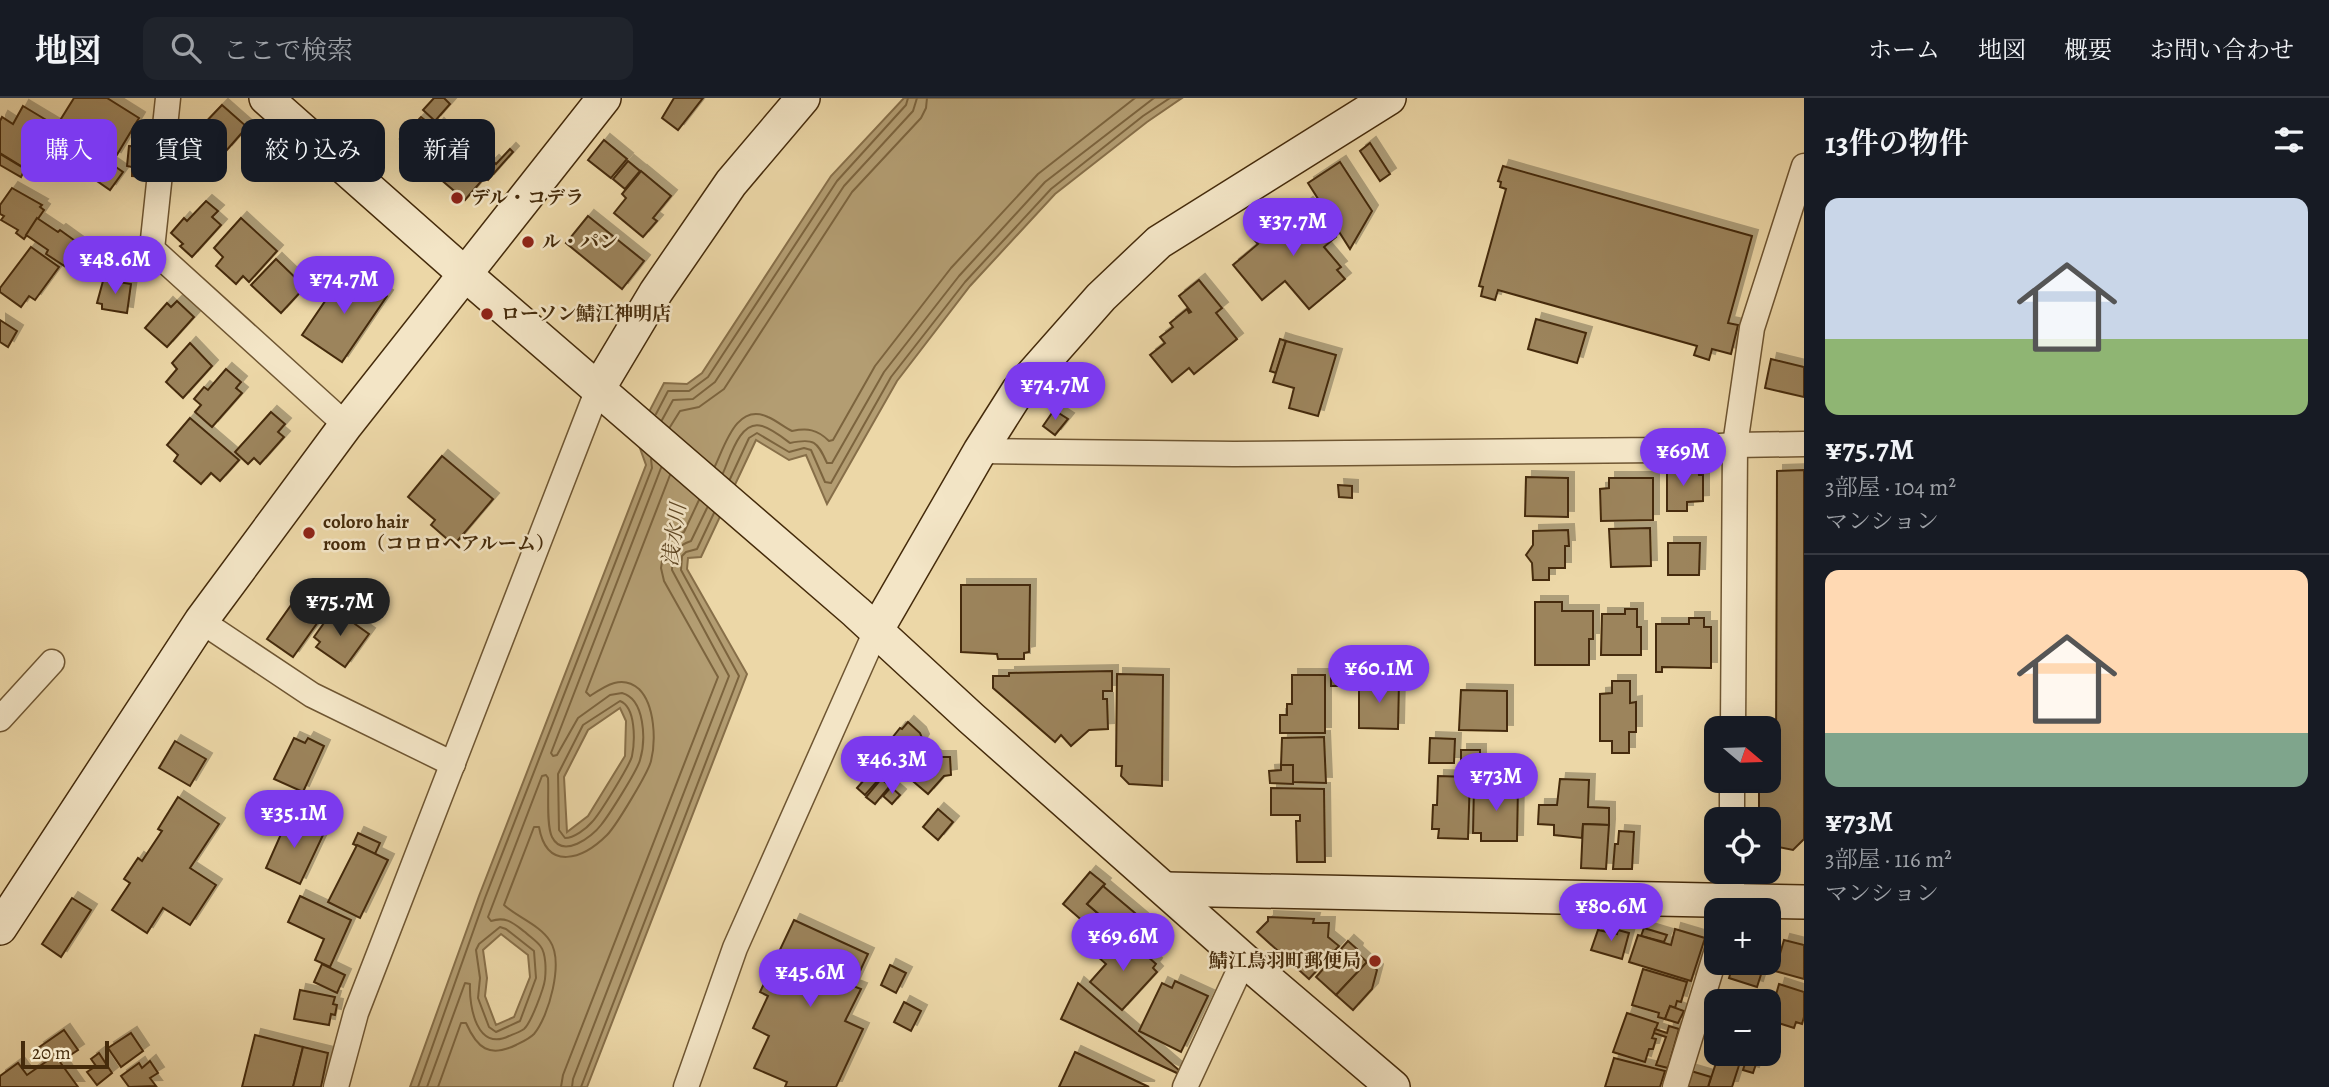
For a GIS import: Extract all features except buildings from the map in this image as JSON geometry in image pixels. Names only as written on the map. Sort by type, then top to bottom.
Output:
[{"type":"street","points":[[168,98],[152,249],[346,425]]},
{"type":"street","points":[[0,929],[201,621],[346,425],[604,98]]},
{"type":"street","points":[[335,1087],[356,1013],[598,389],[656,292],[731,183],[803,98]]},
{"type":"street","points":[[686,1087],[735,948],[866,622],[1018,391],[1101,296],[1159,242],[1389,98]]},
{"type":"street","points":[[270,99],[466,275],[866,622],[1244,960],[1393,1087]]},
{"type":"street","points":[[1733,716],[1735,445],[1752,328],[1804,166]]},
{"type":"street","points":[[980,451],[1234,454],[1659,450],[1804,444]]},
{"type":"street","points":[[201,621],[312,695],[453,764]]},
{"type":"street","points":[[0,719],[52,662]]},
{"type":"street","points":[[1166,888],[1731,894],[1804,902]]},
{"type":"street","points":[[1185,1087],[1244,960]]},
{"type":"street","points":[[1675,1087],[1709,975]]},
{"type":"water","name":"浅水川","points":[[904,98],[1182,98],[1055,194],[970,286],[897,381],[827,504],[806,455],[789,460],[756,440],[701,557],[688,558],[687,569],[747,674],[587,1087],[410,1087],[479,896],[646,465],[636,437],[664,383],[687,384],[702,373],[831,176]],"holes":[[[620,708],[626,721],[625,756],[588,816],[567,832],[564,777],[588,730]],[[501,934],[528,955],[530,977],[514,1017],[496,1025],[485,996],[487,978],[483,950]]]},
{"type":"place","name":"デル・コデラ","points":[[457,198]]},
{"type":"place","name":"ル・パン","points":[[528,242]]},
{"type":"place","name":"ローソン鯖江神明店","points":[[487,314]]},
{"type":"place","name":"coloro hair room（コロロヘアルーム）","points":[[309,533]]},
{"type":"place","name":"鯖江鳥羽町郵便局","points":[[1375,961]]}]
